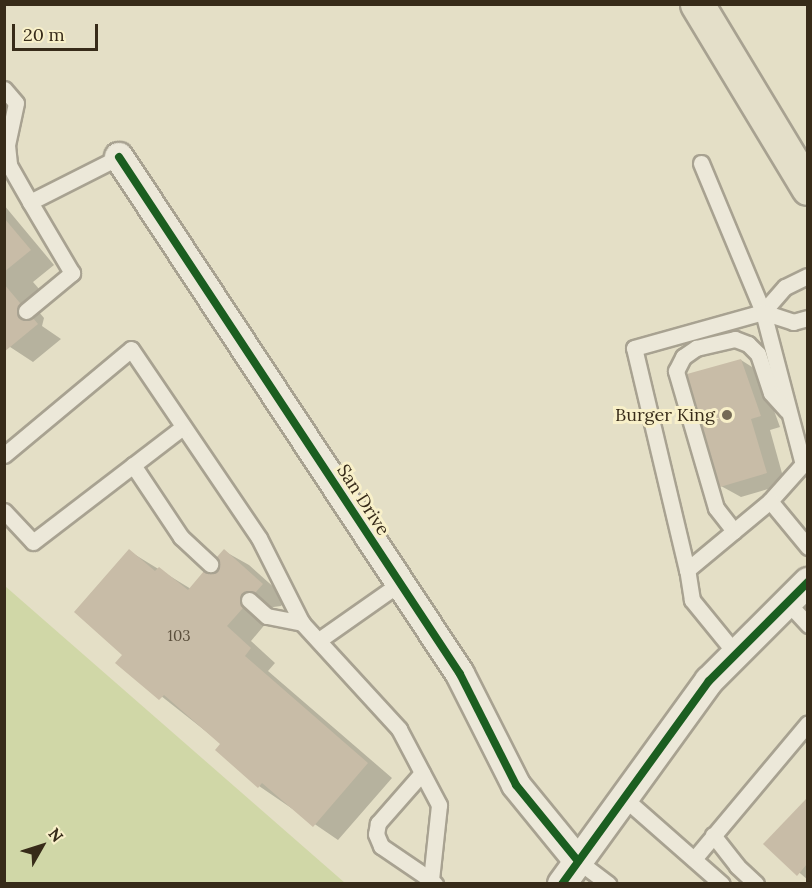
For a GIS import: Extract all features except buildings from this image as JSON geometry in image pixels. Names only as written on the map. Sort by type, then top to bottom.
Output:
[{"type":"main road","points":[[697,4],[807,188]]},
{"type":"street","name":"San Drive","points":[[119,157],[460,674],[516,785],[578,861]]},
{"type":"street","points":[[562,884],[709,681],[807,582]]},
{"type":"lane","points":[[6,92],[16,103],[7,145],[7,165],[72,273],[26,310]]},
{"type":"lane","points":[[30,202],[119,157]]},
{"type":"lane","points":[[687,570],[770,501],[803,464],[763,312],[701,163]]},
{"type":"lane","points":[[736,654],[692,600],[687,570],[634,348],[763,312],[785,287],[807,276]]},
{"type":"lane","points":[[763,312],[793,322],[807,318]]},
{"type":"lane","points":[[734,531],[716,508],[676,371],[683,357],[696,348],[735,339],[748,344],[758,354],[771,393],[791,416]]},
{"type":"lane","points":[[4,455],[131,349],[259,538],[302,622],[399,729],[439,805],[433,882]]},
{"type":"lane","points":[[4,511],[33,543],[183,427]]},
{"type":"lane","points":[[133,465],[181,537],[210,564]]},
{"type":"lane","points":[[770,501],[807,547]]},
{"type":"lane","points":[[319,640],[400,584]]},
{"type":"lane","points":[[249,600],[267,616],[302,622]]},
{"type":"lane","points":[[786,601],[807,625]]},
{"type":"lane","points":[[694,859],[807,723]]},
{"type":"lane","points":[[422,773],[378,823],[376,834],[381,846],[433,882]]},
{"type":"lane","points":[[624,798],[722,884]]},
{"type":"lane","points":[[713,835],[736,866],[756,884]]},
{"type":"lane","points":[[578,861],[608,884]]},
{"type":"green space","points":[[5,586],[345,883],[5,883]]},
{"type":"cycle path","points":[[119,157],[460,674],[516,785],[578,861]]},
{"type":"cycle path","points":[[562,884],[709,681],[808,582]]},
{"type":"place","name":"Burger King","points":[[727,415]]}]
